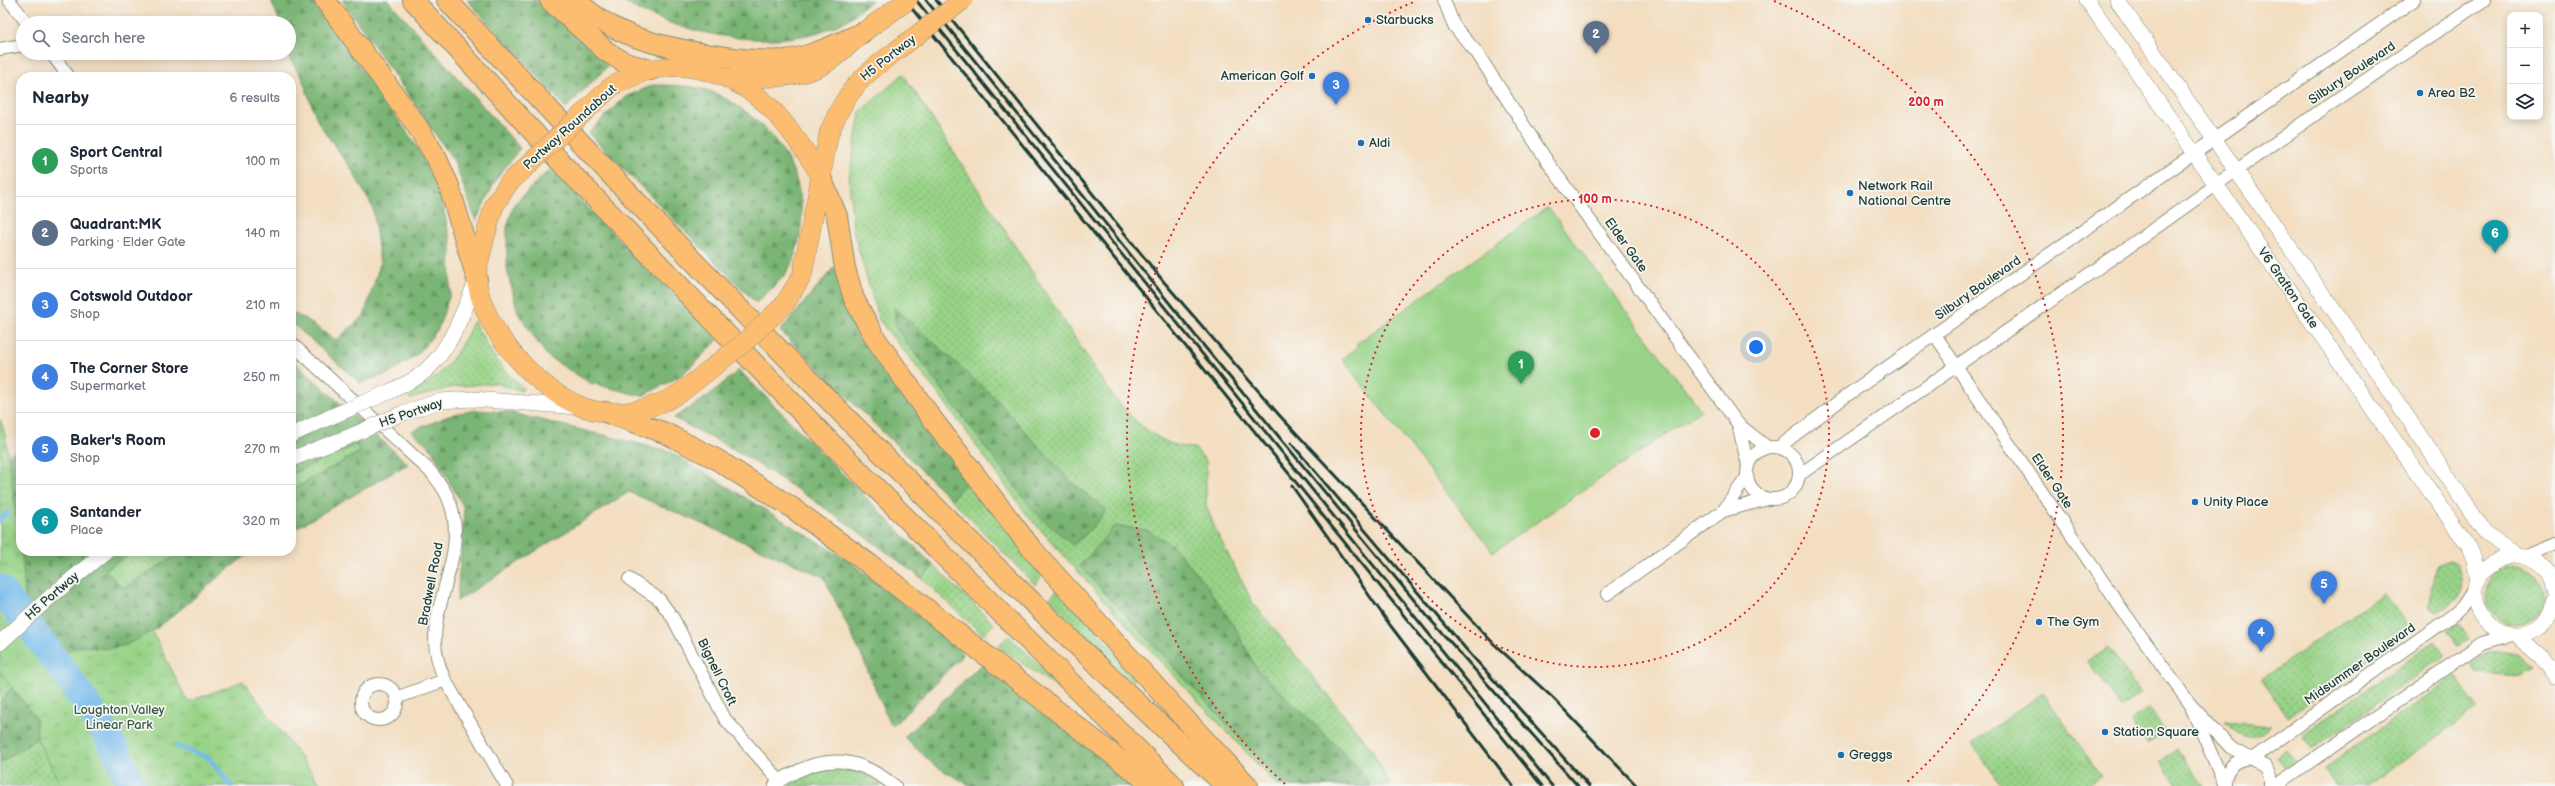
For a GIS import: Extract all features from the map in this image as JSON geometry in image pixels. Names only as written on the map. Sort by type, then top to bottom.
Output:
[{"type":"highway","points":[[325,0],[417,126],[436,157],[449,186],[476,281]]},
{"type":"highway","points":[[413,0],[567,169],[832,444],[1174,786]]},
{"type":"highway","points":[[447,0],[589,153],[852,426],[1083,654],[1226,786]]},
{"type":"highway","points":[[550,0],[606,51],[626,63],[651,70]]},
{"type":"highway","points":[[575,0],[623,32],[673,47],[743,59],[785,60],[816,52],[862,33]]},
{"type":"highway","points":[[822,178],[837,216],[845,268],[854,299],[880,344],[933,420],[1031,548],[1172,705],[1248,786]]},
{"type":"highway","points":[[605,412],[666,433],[716,460],[791,507],[869,564],[1153,786]]},
{"type":"main road","points":[[726,77],[780,76],[810,71],[833,58],[862,33],[908,0]]},
{"type":"main road","name":"H5 Portway","points":[[822,178],[829,133],[846,96],[864,75],[963,0]]},
{"type":"main road","name":"Portway Roundabout","points":[[476,281],[494,206],[508,184],[611,87],[632,76],[651,70],[680,68],[726,77],[758,97],[778,115],[822,178]]},
{"type":"main road","points":[[476,281],[503,342],[536,378],[585,407],[605,412],[641,410],[667,401],[679,394],[746,341],[784,305],[802,276],[822,178]]},
{"type":"street","points":[[9,0],[22,16]]},
{"type":"street","name":"Elder Gate","points":[[1444,0],[1454,26],[1477,53],[1549,164],[1738,424],[1767,447]]},
{"type":"street","name":"V6 Grafton Gate","points":[[2087,0],[2260,250],[2469,547],[2474,559],[2478,583],[2476,598],[2479,612],[2487,623],[2499,632],[2515,635]]},
{"type":"street","name":"V6 Grafton Gate","points":[[2117,0],[2282,235],[2486,534],[2521,556],[2542,566],[2549,574],[2555,591]]},
{"type":"street","name":"Silbury Boulevard","points":[[1779,447],[1846,396],[2414,0]]},
{"type":"street","name":"Silbury Boulevard","points":[[2216,186],[2323,109],[2484,0]]},
{"type":"street","points":[[0,49],[16,46]]},
{"type":"street","points":[[56,60],[65,72]]},
{"type":"street","points":[[1607,594],[1723,511],[1768,499],[1782,497],[1790,492],[1799,475],[2216,186]]},
{"type":"street","name":"H5 Portway","points":[[296,433],[391,391],[416,378],[436,361],[448,344],[476,281]]},
{"type":"street","name":"Elder Gate","points":[[1935,335],[1958,366],[2123,612],[2190,704]]},
{"type":"street","name":"Bradwell Road","points":[[296,348],[431,472],[448,498],[455,528],[452,564],[439,614],[435,639],[437,662],[445,680],[507,786]]},
{"type":"street","name":"H5 Portway","points":[[296,457],[348,437],[403,413],[440,401],[472,399],[585,407]]},
{"type":"street","name":"Elder Gate","points":[[1738,424],[1748,471]]},
{"type":"street","points":[[1723,511],[1759,451],[1767,447],[1779,447],[1790,453],[1799,475]]},
{"type":"street","points":[[1748,471],[1751,487],[1758,495],[1768,499]]},
{"type":"street","points":[[2478,583],[2485,570],[2501,558],[2521,556],[2555,543]]},
{"type":"street","name":"H5 Portway","points":[[0,643],[50,597],[100,556]]},
{"type":"street","name":"Bignell Croft","points":[[629,579],[658,599],[673,618],[725,719],[777,783]]},
{"type":"street","name":"Midsummer Boulevard","points":[[2225,786],[2226,773],[2232,764],[2241,759],[2251,758],[2453,615],[2462,607],[2478,583]]},
{"type":"street","points":[[2275,786],[2475,648],[2490,640],[2515,635],[2539,627],[2555,605]]},
{"type":"street","points":[[2515,635],[2541,657],[2555,677]]},
{"type":"street","points":[[396,698],[445,680]]},
{"type":"street","points":[[2190,704],[2230,747],[2266,767],[2270,777],[2270,786]]},
{"type":"street","points":[[2190,704],[2202,737],[2225,786]]},
{"type":"street","points":[[777,783],[812,764],[842,760],[879,773],[895,786]]},
{"type":"green space","points":[[271,0],[312,0],[412,139],[438,185],[451,242],[450,294],[438,329],[418,354],[388,374],[360,383],[296,326],[296,314],[336,340],[364,316],[380,264],[373,208],[352,170],[318,122],[302,78],[290,60],[296,60],[296,16],[277,16]]},
{"type":"green space","points":[[342,0],[388,0],[520,148],[495,181],[476,221],[454,161]]},
{"type":"green space","points":[[467,0],[537,0],[609,65],[566,108]]},
{"type":"green space","points":[[620,0],[872,0],[842,23],[812,34],[785,38],[756,39],[698,31],[670,23]]},
{"type":"green space","points":[[903,74],[1112,395],[1138,423],[1148,431],[1170,443],[1182,447],[1195,448],[1206,461],[1206,505],[1216,531],[1253,603],[1371,748],[1390,786],[1278,786],[1120,618],[1028,516],[940,396],[879,320],[853,230],[849,179],[860,112]]},
{"type":"green space","points":[[653,85],[695,87],[719,95],[756,120],[771,135],[784,152],[793,171],[799,191],[802,212],[797,248],[788,270],[756,303],[588,133],[625,97]]},
{"type":"green space","points":[[550,169],[718,340],[681,376],[642,396],[590,383],[547,356],[518,313],[507,270],[507,227],[514,204]]},
{"type":"green space","points":[[1548,207],[1701,410],[1493,552],[1342,359],[1358,347],[1356,344]]},
{"type":"green space","points":[[834,267],[846,297],[968,480],[951,499],[780,331]]},
{"type":"green space","points":[[894,307],[995,398],[1070,481],[1107,510],[1085,535],[1072,545],[1032,509],[896,328]]},
{"type":"green space","points":[[474,321],[495,357],[507,373],[523,388],[522,391],[495,383],[452,387],[410,399],[408,395],[421,388],[441,373],[455,355]]},
{"type":"green space","points":[[296,363],[408,464],[296,528],[296,487],[360,452],[355,445],[296,472]]},
{"type":"green space","points":[[739,370],[934,566],[921,578],[856,530],[789,484],[743,455],[674,418],[708,396]]},
{"type":"green space","points":[[477,410],[508,412],[669,451],[849,561],[958,647],[963,655],[893,726],[889,722],[864,661],[824,577],[629,492],[457,601],[464,508],[431,448],[411,431],[454,414]]},
{"type":"green space","points":[[0,419],[5,435],[16,513],[16,556],[22,556],[27,622],[0,644]]},
{"type":"green space","points":[[356,445],[360,452],[296,487],[296,472]]},
{"type":"green space","points":[[16,450],[16,513],[8,456]]},
{"type":"green space","points":[[968,480],[1044,573],[1035,585],[951,499]]},
{"type":"green space","points":[[1114,526],[1147,530],[1173,546],[1205,583],[1234,626],[1256,668],[1360,769],[1370,786],[1285,786],[1080,566]]},
{"type":"green space","points":[[21,556],[126,556],[105,570],[123,588],[176,556],[246,556],[238,561],[164,623],[145,636],[127,645],[110,649],[83,645],[56,664],[27,622]]},
{"type":"green space","points":[[126,556],[176,556],[123,588],[105,570]]},
{"type":"green space","points":[[2450,560],[2457,563],[2461,573],[2462,587],[2460,592],[2451,602],[2437,612],[2428,607],[2437,565]]},
{"type":"green space","points":[[934,566],[994,624],[983,635],[921,578]]},
{"type":"green space","points":[[2515,566],[2526,568],[2539,579],[2542,584],[2544,595],[2542,606],[2531,619],[2526,622],[2515,624],[2504,622],[2491,611],[2488,606],[2486,595],[2488,584],[2499,571],[2504,568]]},
{"type":"green space","points":[[1058,589],[1137,676],[1131,681],[1049,599]]},
{"type":"green space","points":[[2384,593],[2411,630],[2288,717],[2262,679]]},
{"type":"green space","points":[[2459,623],[2469,639],[2458,646],[2448,631]]},
{"type":"green space","name":"Loughton Valley Linear Park","points":[[26,628],[45,647],[56,663],[64,655],[78,647],[103,649],[123,646],[152,631],[188,702],[243,681],[322,786],[61,786],[37,738],[36,718],[0,672],[0,646]]},
{"type":"green space","points":[[1009,636],[1083,706],[998,646]]},
{"type":"green space","points":[[2435,641],[2445,655],[2312,749],[2302,735]]},
{"type":"green space","points":[[2108,647],[2141,693],[2121,707],[2088,661]]},
{"type":"green space","points":[[2499,650],[2517,653],[2534,669],[2521,676],[2474,673],[2470,664],[2486,653]]},
{"type":"green space","points":[[984,662],[1144,786],[971,786],[935,766],[904,737]]},
{"type":"green space","points":[[0,672],[12,687],[0,704]]},
{"type":"green space","points":[[2455,676],[2478,708],[2366,786],[2337,786],[2324,768]]},
{"type":"green space","points":[[12,687],[36,718],[37,738],[0,763],[0,704]]},
{"type":"green space","points":[[2043,693],[2101,776],[2087,786],[2002,786],[1972,743]]},
{"type":"green space","points":[[2149,708],[2165,732],[2147,744],[2131,721]]},
{"type":"green space","points":[[2225,722],[2271,726],[2258,736],[2247,738],[2237,733]]},
{"type":"green space","points":[[37,738],[61,786],[0,786],[0,763]]},
{"type":"green space","points":[[2177,749],[2204,786],[2177,786],[2160,762]]},
{"type":"green space","points":[[2287,750],[2296,762],[2287,768],[2276,758]]},
{"type":"green space","points":[[829,769],[850,770],[864,774],[882,786],[788,786],[810,773]]},
{"type":"waterway","points":[[0,520],[8,512]]},
{"type":"waterway","points":[[0,589],[62,669],[91,710],[117,753],[132,786]]},
{"type":"waterway","points":[[176,746],[209,758],[231,786]]},
{"type":"railway","points":[[905,0],[1542,786]]},
{"type":"railway","points":[[916,0],[1552,786]]},
{"type":"railway","points":[[926,0],[1199,340],[1428,617],[1578,786]]},
{"type":"railway","points":[[936,0],[1164,282],[1280,416],[1494,644],[1553,698],[1637,786]]},
{"type":"railway","points":[[1291,443],[1465,648],[1589,786]]},
{"type":"railway","points":[[1292,486],[1390,625],[1513,786]]},
{"type":"place","name":"Starbucks","points":[[1368,20]]},
{"type":"place","name":"Quadrant:MK","points":[[1596,54]]},
{"type":"place","name":"American Golf","points":[[1312,76]]},
{"type":"place","name":"Area B2","points":[[2420,93]]},
{"type":"place","name":"Cotswold Outdoor","points":[[1336,105]]},
{"type":"place","name":"Aldi","points":[[1361,143]]},
{"type":"place","name":"Network Rail National Centre","points":[[1850,193]]},
{"type":"place","name":"Santander","points":[[2495,253]]},
{"type":"place","name":"Sport Central","points":[[1521,384]]},
{"type":"place","name":"Unity Place","points":[[2195,502]]},
{"type":"place","name":"Baker's Room","points":[[2324,604]]},
{"type":"place","name":"The Gym","points":[[2039,622]]},
{"type":"place","name":"The Corner Store","points":[[2261,652]]},
{"type":"place","name":"Station Square","points":[[2105,732]]},
{"type":"place","name":"Greggs","points":[[1841,755]]}]
